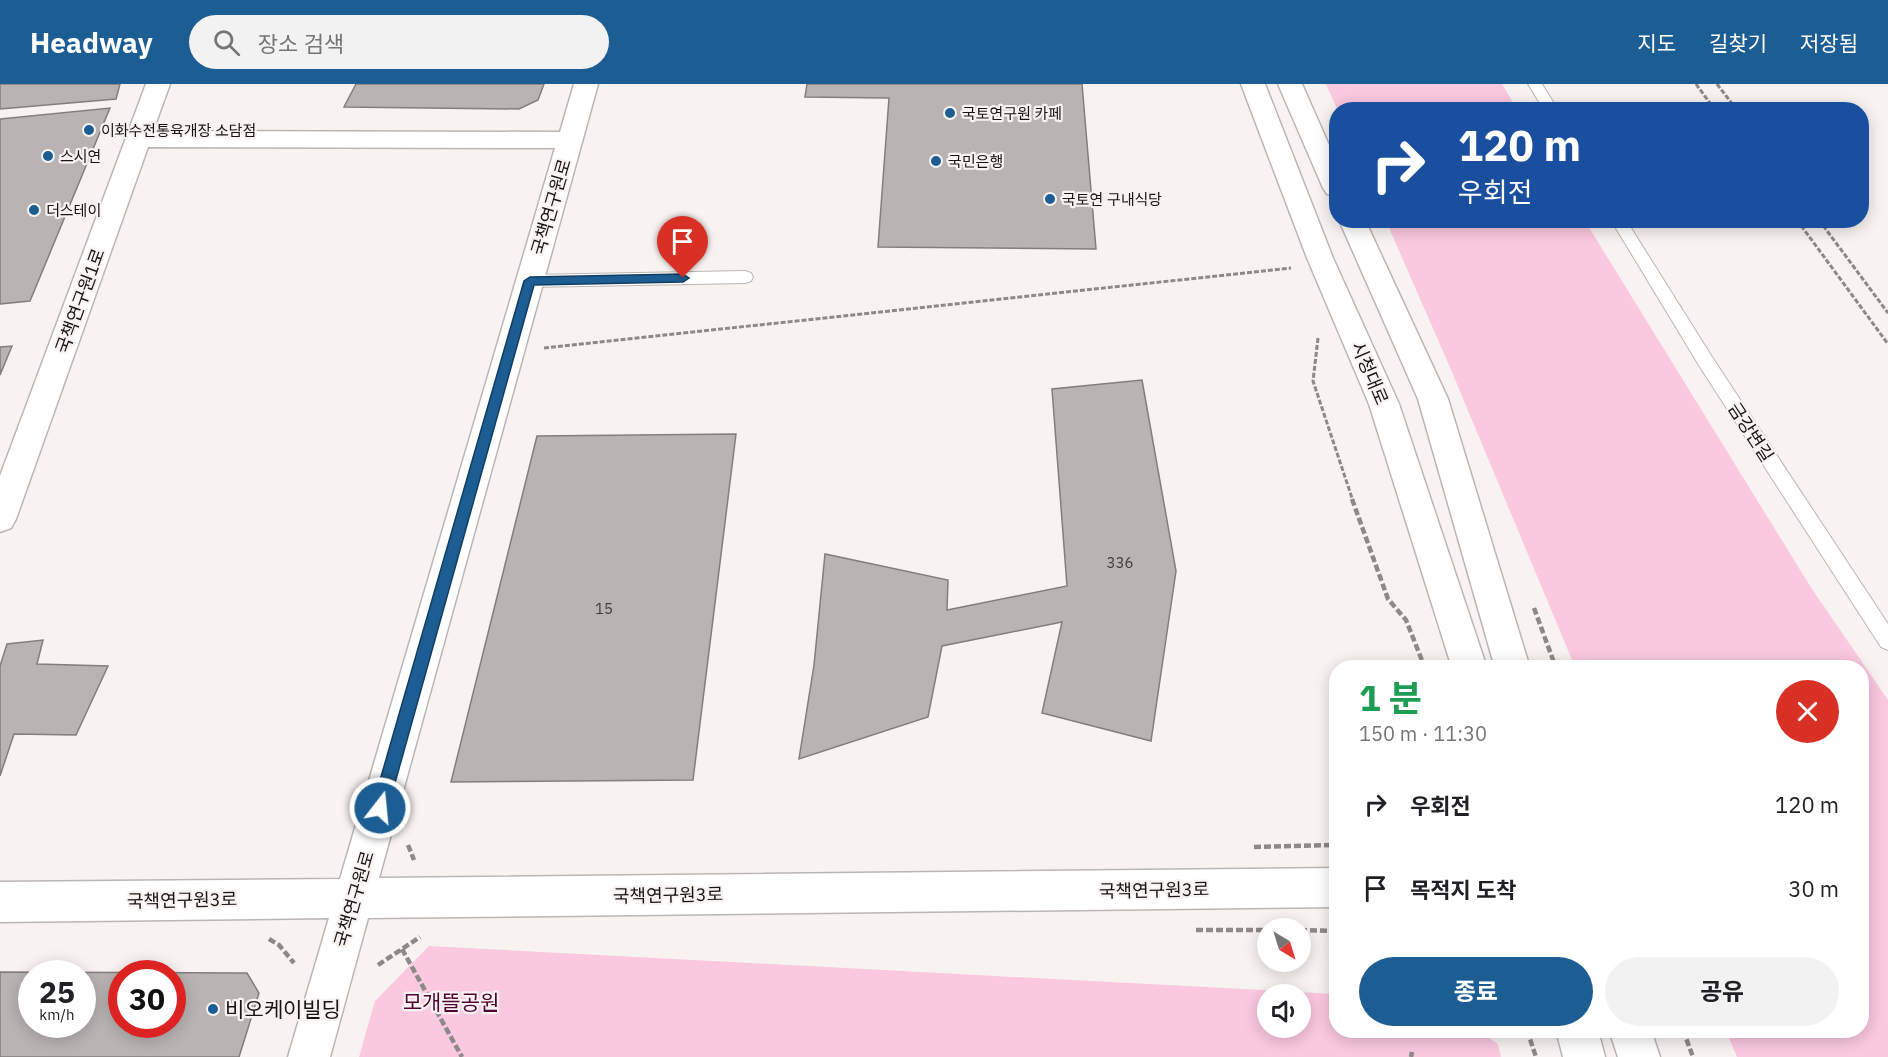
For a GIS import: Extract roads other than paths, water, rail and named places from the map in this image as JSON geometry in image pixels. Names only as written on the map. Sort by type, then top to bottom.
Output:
[{"type":"street","name":"국책연구원1로","points":[[0,519],[158,84]]},
{"type":"street","name":"국책연구원로","points":[[309,1057],[586,84]]},
{"type":"street","name":"시청대로","points":[[1253,84],[1320,258],[1384,404],[1467,660]]},
{"type":"street","points":[[1290,84],[1329,172]]},
{"type":"street","points":[[139,139],[570,140]]},
{"type":"street","points":[[1356,228],[1433,399],[1511,660]]},
{"type":"street","name":"국책연구원3로","points":[[0,902],[1329,888]]},
{"type":"street","points":[[1578,1038],[1584,1057]]},
{"type":"street","points":[[1633,1038],[1639,1057]]},
{"type":"lane","points":[[1535,84],[1546,102]]},
{"type":"lane","name":"금강변길","points":[[1623,228],[1713,372],[1888,640]]},
{"type":"lane","points":[[530,281],[744,277]]},
{"type":"place","name":"국토연구원 카페","points":[[950,113]]},
{"type":"place","name":"이화수전통육개장 소담점","points":[[89,130]]},
{"type":"place","name":"스시연","points":[[48,156]]},
{"type":"place","name":"국민은행","points":[[936,161]]},
{"type":"place","name":"국토연 구내식당","points":[[1050,199]]},
{"type":"place","name":"더스테이","points":[[34,210]]},
{"type":"place","name":"비오케이빌딩","points":[[213,1009]]},
{"type":"park label","name":"모개뜰공원","points":[[451,1002]]}]
